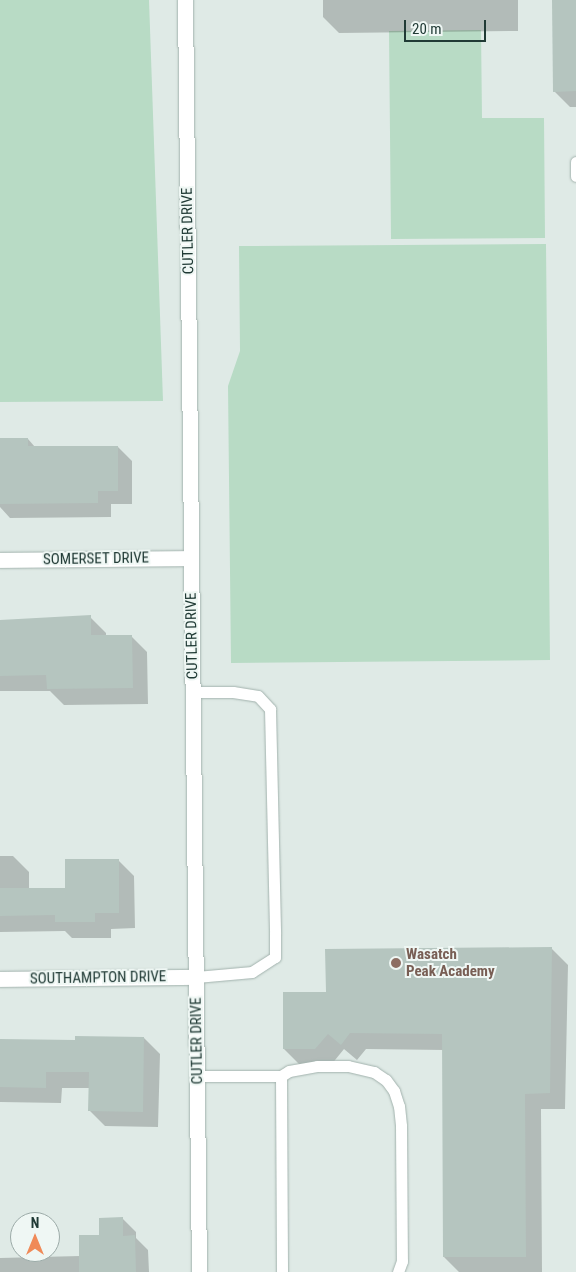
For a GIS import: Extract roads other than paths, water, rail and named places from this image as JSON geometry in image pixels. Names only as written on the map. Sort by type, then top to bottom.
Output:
[{"type":"street","name":"CUTLER DRIVE","points":[[186,0],[199,1272]]},
{"type":"street","name":"SOMERSET DRIVE","points":[[0,560],[191,558]]},
{"type":"street","name":"SOUTHAMPTON DRIVE","points":[[0,979],[196,977]]},
{"type":"lane","points":[[576,162],[576,176]]},
{"type":"lane","points":[[193,692],[233,692],[258,696],[270,709],[275,934],[275,957],[252,972],[196,977]]},
{"type":"lane","points":[[197,1076],[280,1076],[289,1072],[317,1066],[348,1066],[374,1072],[386,1080],[394,1091],[399,1106],[401,1126],[402,1261],[398,1272]]},
{"type":"lane","points":[[280,1076],[282,1272]]},
{"type":"place","name":"Wasatch Peak Academy","points":[[396,963]]}]
